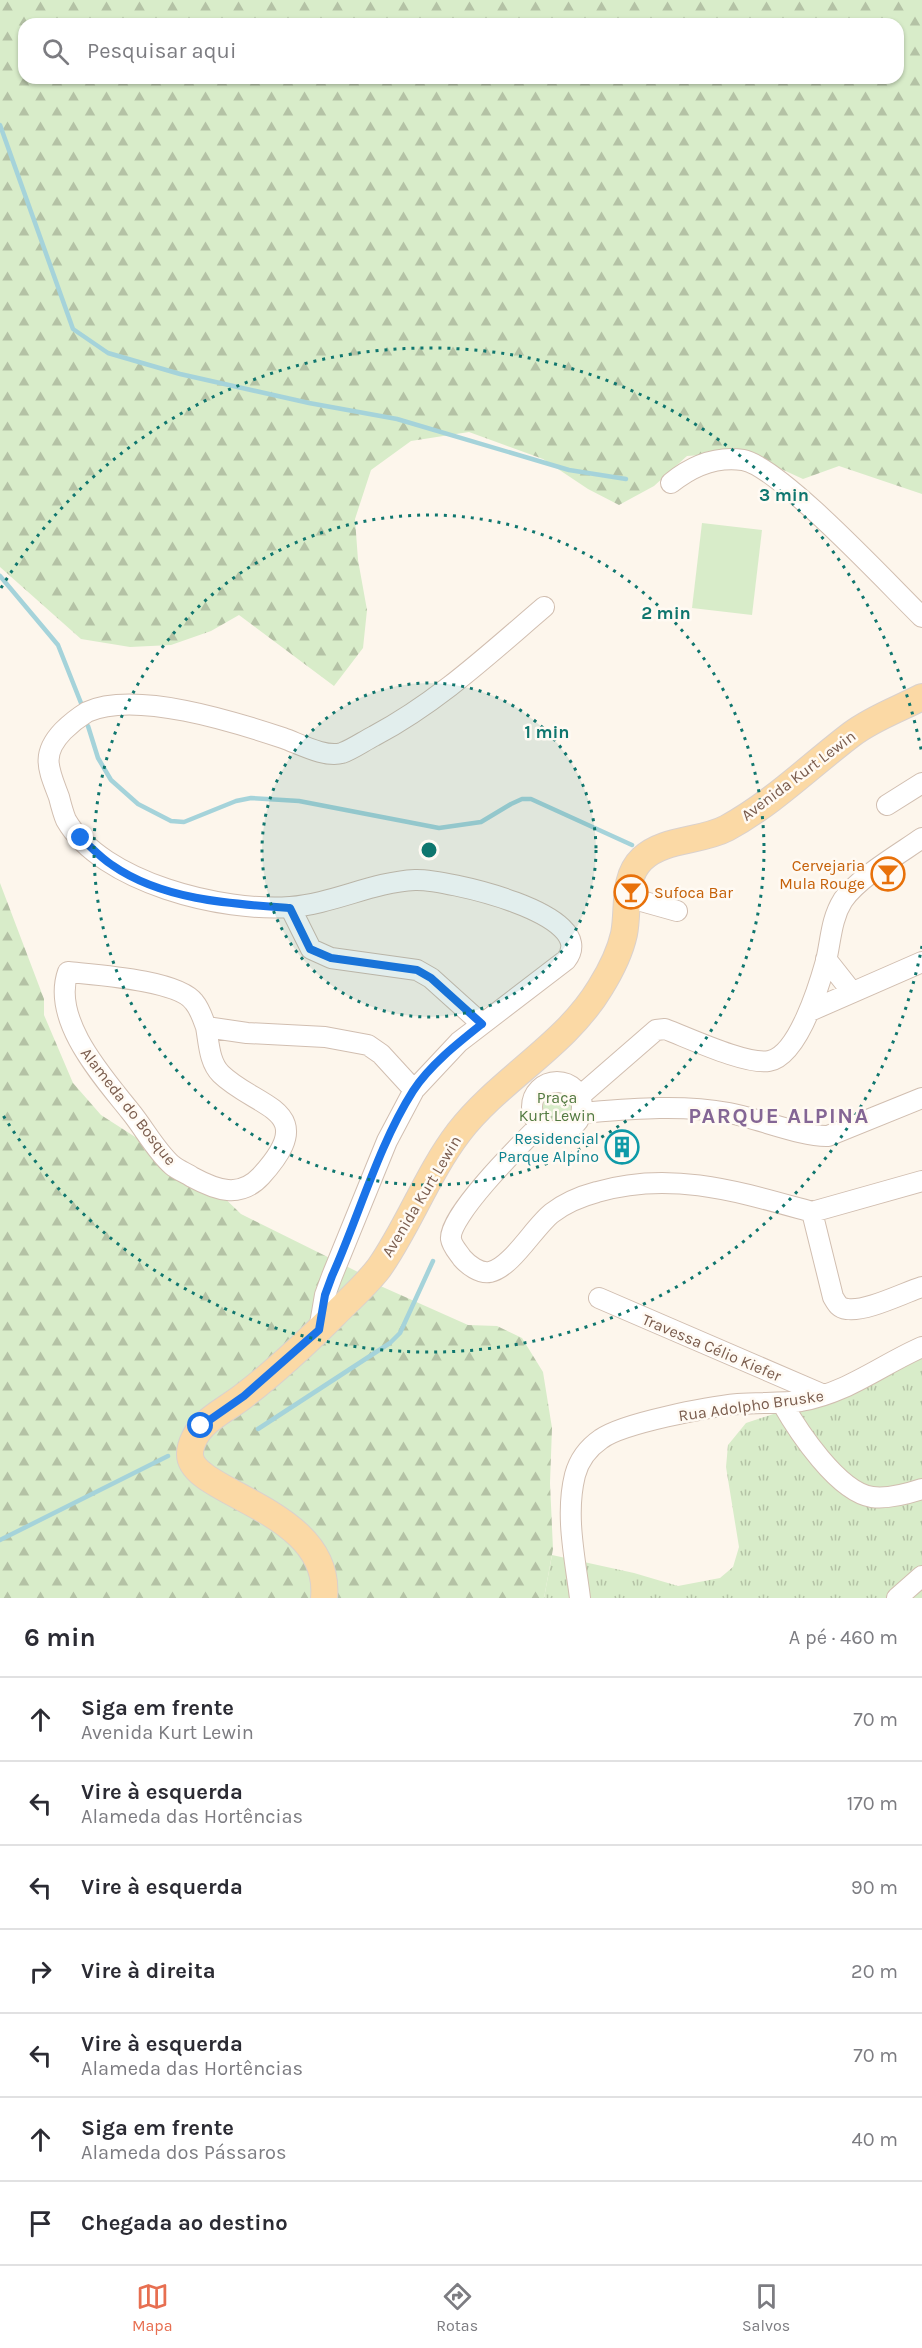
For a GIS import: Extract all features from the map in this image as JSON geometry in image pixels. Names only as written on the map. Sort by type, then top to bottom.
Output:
[{"type":"main road","name":"Avenida Kurt Lewin","points":[[324,1598],[318,1562],[299,1534],[275,1516],[212,1481],[199,1471],[190,1457],[193,1442],[201,1426],[244,1396],[319,1330],[379,1268],[424,1186],[459,1131],[566,1030],[601,988],[624,935],[627,897],[633,872],[644,856],[662,847],[705,837],[727,828],[814,766],[854,732],[922,698]]},
{"type":"street","points":[[671,483],[699,464],[728,460],[755,464],[794,494],[922,617]]},
{"type":"street","points":[[319,1330],[325,1295],[332,1276],[387,1141],[414,1090],[459,1042],[566,960],[572,952],[573,944],[562,927],[529,908],[498,896],[449,883],[415,880],[290,908],[241,905],[151,885],[113,866],[81,838],[66,819],[49,775],[48,755],[54,740],[70,724],[87,712],[139,705],[203,714],[319,751],[342,753],[436,699],[544,608]]},
{"type":"street","points":[[888,806],[922,783]]},
{"type":"street","points":[[580,1104],[568,1084],[551,1082],[544,1085],[534,1096],[532,1112],[540,1125],[553,1131],[567,1129],[574,1125],[580,1104],[656,1030],[665,1029],[740,1056],[769,1061],[778,1058],[786,1050],[810,1011],[826,959],[833,923],[845,897],[922,838]]},
{"type":"street","points":[[627,897],[677,911]]},
{"type":"street","points":[[290,908],[310,949],[331,958],[417,970],[431,978],[482,1024]]},
{"type":"street","points":[[826,959],[852,992]]},
{"type":"street","points":[[810,1011],[922,962]]},
{"type":"street","name":"Alameda do Bosque","points":[[68,972],[153,982],[194,1000],[206,1027],[211,1059],[220,1074],[263,1100],[284,1119],[285,1132],[282,1143],[272,1163],[259,1178],[233,1192],[212,1188],[173,1166],[90,1061],[77,1038],[68,1004],[65,981],[68,972]]},
{"type":"street","points":[[206,1027],[247,1033],[325,1037],[368,1046],[381,1054],[414,1090]]},
{"type":"street","points":[[534,1061],[551,1082]]},
{"type":"street","points":[[580,1104],[690,1108],[765,1120],[818,1136],[828,1136],[922,1098]]},
{"type":"street","points":[[540,1125],[483,1185],[450,1237],[454,1247],[465,1261],[479,1271],[490,1272],[506,1262],[553,1212],[580,1197],[636,1183],[706,1184],[812,1212],[922,1181]]},
{"type":"street","points":[[812,1212],[833,1298],[838,1306],[846,1309],[859,1309],[922,1287]]},
{"type":"street","name":"Travessa Célio Kiefer","points":[[599,1298],[824,1395]]},
{"type":"street","name":"Rua Adolpho Bruske","points":[[580,1598],[573,1561],[572,1501],[575,1475],[584,1454],[602,1438],[642,1424],[737,1404],[782,1403],[824,1395],[851,1386],[922,1347]]},
{"type":"street","points":[[782,1403],[801,1436],[826,1465],[854,1489],[870,1497],[891,1497],[922,1489]]},
{"type":"street","points":[[897,1598],[922,1576]]},
{"type":"green space","points":[[0,0],[922,0],[922,494],[839,466],[803,479],[744,452],[687,456],[654,486],[619,505],[588,489],[543,459],[469,432],[411,441],[371,470],[355,519],[358,560],[367,610],[363,648],[334,686],[239,615],[211,631],[171,645],[130,647],[81,639],[0,567]]},
{"type":"green space","points":[[702,523],[762,530],[752,615],[692,608]]},
{"type":"green space","points":[[0,883],[44,999],[44,1015],[73,1083],[101,1115],[213,1187],[241,1214],[360,1273],[367,1280],[468,1325],[497,1326],[522,1338],[543,1372],[552,1428],[550,1483],[553,1549],[544,1598],[0,1598]]},
{"type":"green space","name":"Praça Kurt Lewin","points":[[557,1087],[565,1088],[571,1093],[576,1099],[576,1115],[571,1121],[565,1126],[557,1127],[549,1126],[543,1121],[538,1115],[537,1107],[538,1099],[543,1093],[549,1088]]},
{"type":"green space","points":[[922,1346],[922,1598],[544,1598],[552,1555],[634,1573],[678,1586],[720,1578],[733,1567],[739,1547],[726,1467],[728,1445],[746,1423],[837,1393]]},
{"type":"waterway","points":[[0,125],[73,329],[108,353],[180,374],[309,403],[397,419],[569,470],[626,479]]},
{"type":"waterway","points":[[0,576],[58,645],[81,703]]},
{"type":"waterway","points":[[88,726],[98,758],[111,780],[138,804],[171,821],[184,822],[236,801],[251,798],[299,801],[439,828],[481,822],[511,804],[522,799],[531,799],[632,845]]},
{"type":"waterway","points":[[258,1429],[390,1343],[400,1333],[433,1261]]},
{"type":"waterway","points":[[0,1540],[168,1456]]},
{"type":"place","name":"Cervejaria Mula Rouge","points":[[888,874]]},
{"type":"place","name":"Sufoca Bar","points":[[631,892]]},
{"type":"place","name":"Residencial Parque Alpino","points":[[622,1147]]},
{"type":"district","name":"PARQUE ALPINA","points":[[779,1115]]},
{"type":"route","points":[[81,838],[113,866],[151,885],[196,897],[241,905],[290,908],[310,949],[331,958],[417,970],[431,978],[482,1024],[459,1042],[414,1090],[387,1141],[332,1276],[325,1295],[319,1330],[244,1396],[201,1426]]}]
